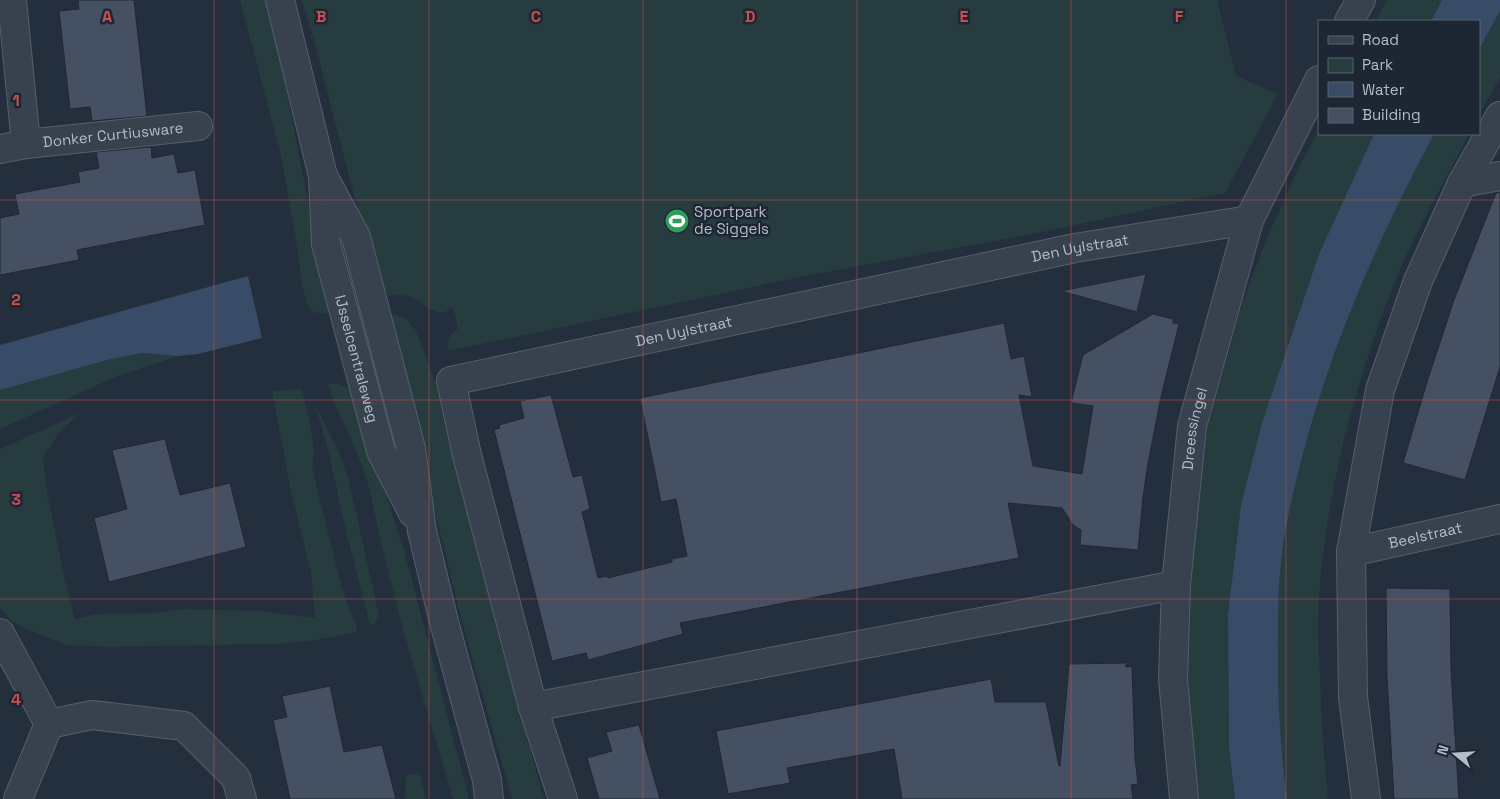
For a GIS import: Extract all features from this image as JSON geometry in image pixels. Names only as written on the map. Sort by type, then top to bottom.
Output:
[{"type":"street","name":"Donker Curtiusware","points":[[12,0],[26,144]]},
{"type":"street","name":"IJsselcentraleweg","points":[[280,0],[324,176],[326,244],[381,451],[422,531],[444,622],[490,793]]},
{"type":"street","points":[[1349,20],[1361,0]]},
{"type":"street","name":"Dreessingel","points":[[1184,799],[1173,679],[1176,585],[1192,426],[1249,220],[1318,82]]},
{"type":"street","points":[[1366,799],[1354,698],[1351,552],[1380,390],[1418,281],[1462,183],[1500,116]]},
{"type":"street","name":"Donker Curtiusware","points":[[0,150],[26,144],[198,126]]},
{"type":"street","points":[[1462,183],[1500,176]]},
{"type":"street","name":"Den Uylstraat","points":[[563,799],[533,707],[467,455],[450,381],[1075,248],[1249,220]]},
{"type":"street","name":"Beelstraat","points":[[1351,552],[1500,519]]},
{"type":"street","points":[[533,707],[1176,585]]},
{"type":"street","points":[[0,633],[49,724]]},
{"type":"street","points":[[49,724],[92,715],[184,726],[236,778],[242,799]]},
{"type":"street","points":[[18,799],[49,724]]},
{"type":"green space","points":[[240,0],[265,0],[282,68],[309,206],[334,311],[323,314],[314,312],[307,304],[302,285],[281,156]]},
{"type":"green space","name":"Sportpark de Siggels","points":[[302,0],[1217,0],[1236,76],[1278,94],[1225,193],[1028,235],[810,275],[453,350],[448,349],[449,339],[458,329],[453,307],[443,313],[428,308],[411,297],[401,295],[383,296]]},
{"type":"green space","points":[[1387,0],[1442,0],[1432,20],[1377,20]]},
{"type":"green space","points":[[1500,11],[1500,77],[1480,113],[1480,47]]},
{"type":"green space","points":[[1318,131],[1318,135],[1374,135],[1319,254],[1241,505],[1228,614],[1229,747],[1235,799],[1192,799],[1182,624],[1195,495],[1207,430],[1242,304],[1266,240],[1298,169]]},
{"type":"green space","points":[[1432,135],[1468,135],[1408,253],[1390,294],[1363,373],[1340,457],[1331,499],[1320,584],[1318,631],[1328,799],[1287,799],[1279,710],[1278,622],[1281,558],[1291,501],[1314,416],[1342,333],[1375,252]]},
{"type":"green space","points":[[392,314],[406,318],[416,331],[436,384],[446,432],[480,556],[497,630],[544,799],[512,799],[461,618],[388,318]]},
{"type":"green space","points":[[143,353],[178,356],[115,377],[0,429],[0,390],[111,359]]},
{"type":"green space","points":[[337,383],[348,388],[355,398],[404,550],[469,799],[453,799],[403,630],[368,484],[328,384]]},
{"type":"green space","points":[[302,389],[312,434],[314,455],[312,466],[319,497],[340,581],[356,624],[357,632],[310,641],[274,644],[107,647],[66,645],[11,621],[0,608],[0,449],[80,413],[59,433],[43,457],[47,493],[75,619],[97,614],[154,613],[183,609],[259,611],[315,618],[311,573],[290,486],[272,391]]},
{"type":"green space","points":[[313,401],[339,452],[349,481],[379,616],[375,623],[370,625],[346,531],[328,449]]},
{"type":"green space","points":[[419,773],[426,799],[405,799],[406,775]]},
{"type":"water","points":[[1442,0],[1500,0],[1500,11],[1480,47],[1480,20],[1432,20]]},
{"type":"water","points":[[1374,135],[1433,135],[1394,212],[1342,333],[1314,416],[1291,501],[1281,558],[1278,622],[1279,710],[1287,799],[1235,799],[1229,747],[1228,614],[1241,505],[1262,423],[1319,254]]},
{"type":"water","points":[[248,276],[262,338],[198,354],[178,356],[143,353],[111,359],[0,390],[0,345]]},
{"type":"building","points":[[78,0],[134,0],[147,116],[92,121],[90,107],[70,109],[59,11],[79,9]]},
{"type":"building","points":[[151,147],[152,158],[174,154],[178,173],[195,170],[205,225],[77,250],[79,260],[0,275],[0,218],[19,214],[15,194],[80,182],[78,172],[99,168],[96,152]]},
{"type":"building","points":[[1500,192],[1500,367],[1465,480],[1403,463],[1454,300],[1496,193]]},
{"type":"building","points":[[1146,274],[1137,312],[1061,291]]},
{"type":"building","points":[[1153,314],[1173,319],[1173,323],[1179,324],[1161,397],[1148,463],[1138,550],[1080,545],[1081,530],[1073,525],[1062,508],[1008,503],[1019,558],[680,623],[683,634],[588,660],[586,653],[552,661],[494,430],[500,428],[499,425],[524,418],[520,401],[551,395],[573,477],[582,475],[590,509],[582,512],[598,578],[607,576],[608,578],[672,562],[672,559],[687,556],[676,499],[661,502],[640,398],[1004,323],[1011,359],[1024,356],[1032,397],[1019,395],[1033,466],[1082,474],[1093,406],[1071,403],[1083,355]]},
{"type":"building","points":[[165,439],[180,495],[230,483],[246,547],[109,582],[94,518],[127,509],[112,450]]},
{"type":"building","points":[[1386,588],[1450,589],[1451,671],[1459,799],[1394,799],[1387,677]]},
{"type":"building","points":[[1126,663],[1126,667],[1132,666],[1135,758],[1138,784],[1131,785],[1133,799],[902,799],[894,749],[787,768],[790,783],[728,794],[716,731],[991,679],[995,702],[1046,702],[1060,766],[1069,664]]},
{"type":"building","points":[[330,686],[344,752],[382,745],[396,799],[290,799],[273,720],[287,717],[282,696]]},
{"type":"building","points":[[639,725],[660,799],[599,799],[587,758],[612,751],[606,732]]},
{"type":"place","name":"Sportpark de Siggels","points":[[677,221]]}]
